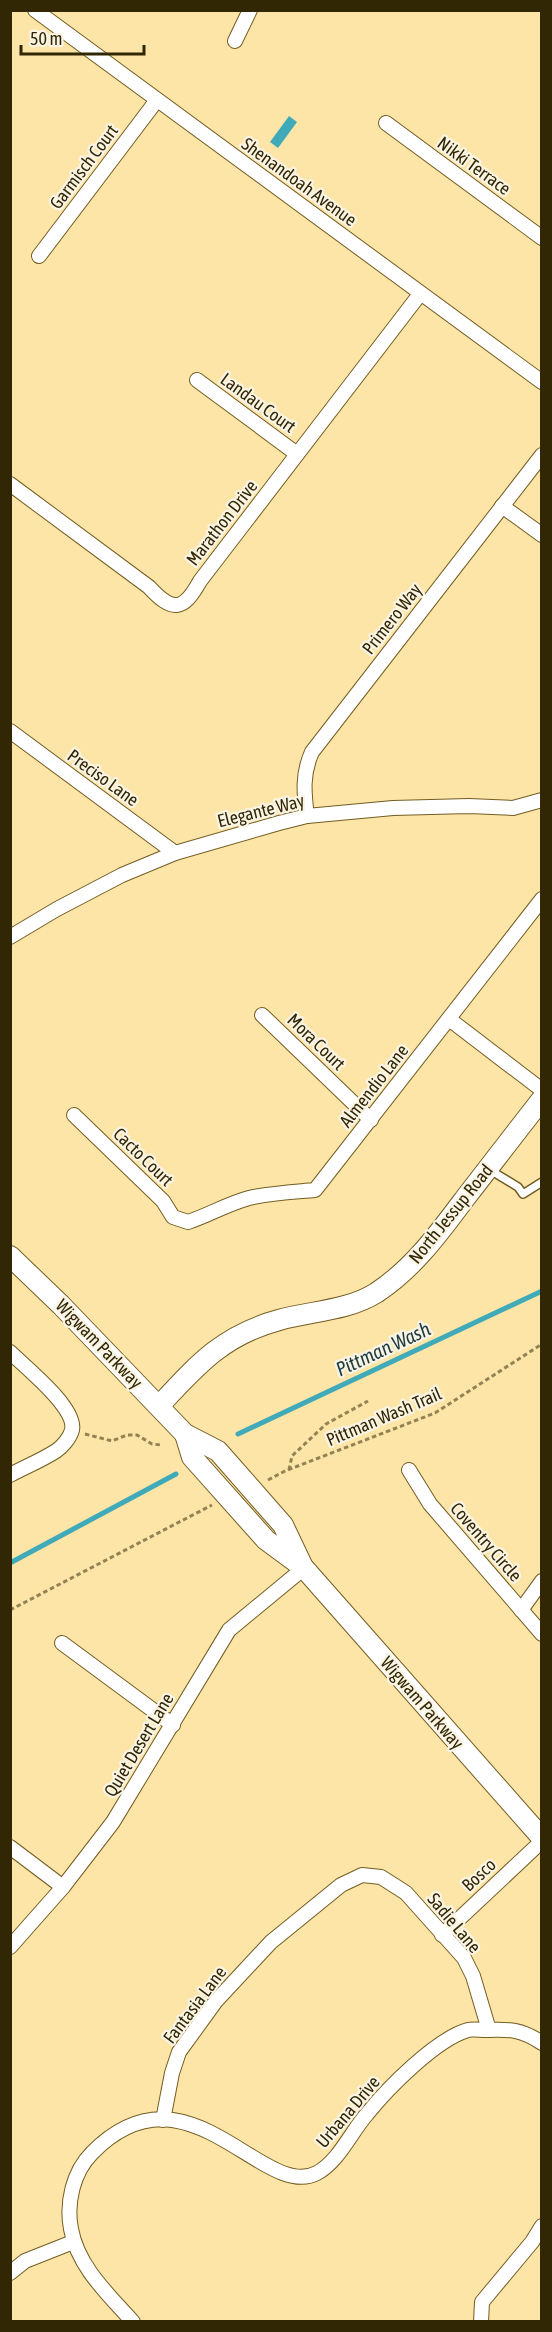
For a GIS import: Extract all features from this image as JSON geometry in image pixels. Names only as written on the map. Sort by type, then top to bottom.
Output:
[{"type":"main road","name":"North Jessup Road","points":[[159,1406],[198,1365],[222,1344],[249,1330],[279,1320],[348,1306],[374,1294],[397,1278],[422,1255],[542,1099]]},
{"type":"main road","name":"Wigwam Parkway","points":[[10,1256],[62,1305],[185,1434],[218,1451],[252,1488],[283,1525],[304,1568],[542,1839]]},
{"type":"street","name":"Shenandoah Avenue","points":[[35,10],[542,382]]},
{"type":"street","points":[[235,41],[250,10]]},
{"type":"street","name":"Garmisch Court","points":[[39,256],[157,100]]},
{"type":"street","name":"Nikki Terrace","points":[[386,123],[542,238]]},
{"type":"street","name":"Marathon Drive","points":[[10,484],[149,587],[163,603],[177,605],[190,598],[200,581],[420,294]]},
{"type":"street","name":"Landau Court","points":[[197,380],[297,454]]},
{"type":"street","name":"Primero Way","points":[[307,816],[305,767],[312,752],[542,455]]},
{"type":"street","points":[[502,506],[542,535]]},
{"type":"street","name":"Preciso Lane","points":[[10,731],[175,853]]},
{"type":"street","name":"Elegante Way","points":[[10,937],[84,893],[175,853],[307,816],[428,806],[513,808],[542,800]]},
{"type":"street","name":"Almendio Lane","points":[[188,1222],[214,1210],[248,1199],[315,1190],[542,899]]},
{"type":"street","name":"Mora Court","points":[[262,1015],[371,1120]]},
{"type":"street","points":[[449,1019],[542,1090]]},
{"type":"street","name":"Cacto Court","points":[[74,1115],[163,1201],[173,1217],[188,1222]]},
{"type":"street","points":[[10,1352],[57,1398],[69,1413],[72,1430],[68,1439],[57,1451],[10,1474]]},
{"type":"street","name":"Coventry Circle","points":[[409,1470],[430,1504],[542,1634]]},
{"type":"street","name":"Quiet Desert Lane","points":[[10,1947],[63,1887],[113,1822],[229,1630],[304,1568]]},
{"type":"street","points":[[520,1610],[542,1581]]},
{"type":"street","points":[[63,1643],[173,1725]]},
{"type":"street","name":"Bosco","points":[[442,1935],[542,1839]]},
{"type":"street","points":[[10,1847],[63,1887]]},
{"type":"street","name":"Fantasia Lane","points":[[163,2120],[172,2073],[179,2052],[216,2001],[271,1942],[341,1885],[362,1875],[371,1875]]},
{"type":"street","name":"Sadie Lane","points":[[371,1875],[381,1876],[406,1893],[464,1958],[473,1976],[489,2030]]},
{"type":"street","points":[[489,2030],[506,2028],[531,2036],[542,2043]]},
{"type":"street","name":"Urbana Drive","points":[[163,2120],[183,2122],[209,2131],[274,2169],[302,2179],[319,2172],[338,2154],[367,2114],[406,2072],[442,2044],[468,2030],[489,2030]]},
{"type":"street","points":[[133,2322],[89,2272],[73,2242],[69,2220],[70,2197],[77,2175],[89,2156],[110,2135],[152,2119],[163,2120]]},
{"type":"street","points":[[481,2322],[482,2302],[542,2226]]},
{"type":"street","points":[[10,2273],[25,2261],[73,2242]]},
{"type":"lane","points":[[488,1168],[518,1187],[523,1194],[542,1182]]},
{"type":"path","name":"Pittman Wash Trail","points":[[262,1484],[289,1470],[435,1413],[542,1344]]},
{"type":"path","points":[[289,1470],[292,1456],[326,1424],[368,1401]]},
{"type":"path","points":[[72,1430],[112,1441],[127,1435],[137,1435],[153,1444],[161,1445]]},
{"type":"path","points":[[10,1610],[214,1504]]},
{"type":"water","points":[[289,116],[297,122],[278,148],[270,142]]},
{"type":"waterway","name":"Pittman Wash","points":[[238,1434],[542,1291]]},
{"type":"waterway","name":"Pittman Wash","points":[[10,1563],[176,1474]]}]
